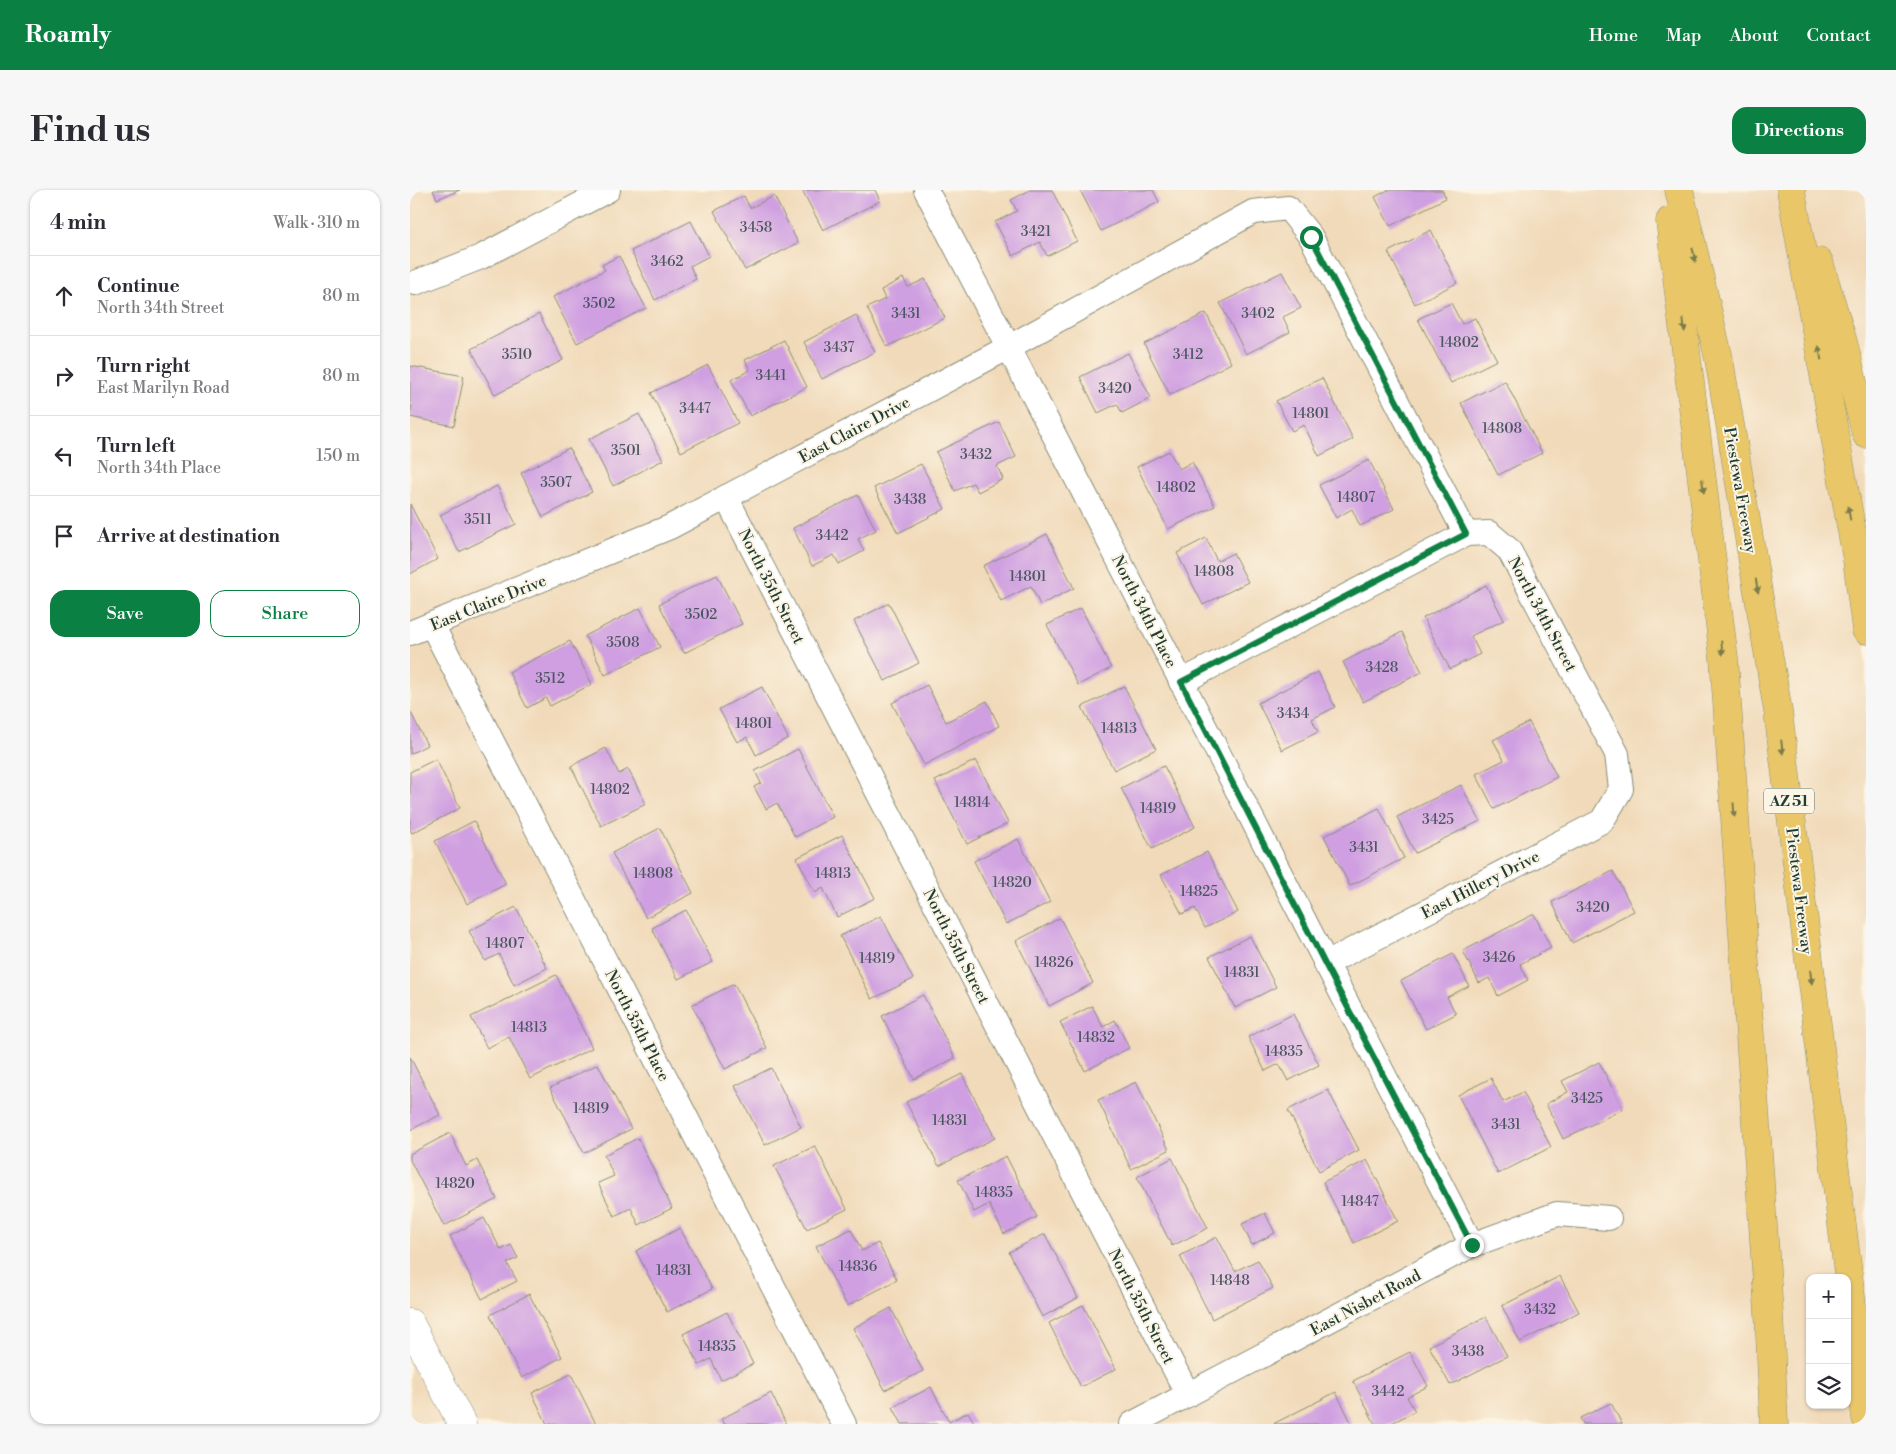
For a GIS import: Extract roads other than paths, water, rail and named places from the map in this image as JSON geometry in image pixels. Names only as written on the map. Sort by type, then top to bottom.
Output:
[{"type":"highway","points":[[1666,190],[1680,290],[1724,658],[1769,1313],[1774,1424]]},
{"type":"highway","name":"Piestewa Freeway","points":[[1680,190],[1719,359],[1778,711],[1866,1418]]},
{"type":"highway","points":[[1791,190],[1857,560],[1866,630]]},
{"type":"highway","points":[[1798,190],[1843,342],[1866,434]]},
{"type":"street","points":[[415,282],[481,257],[608,190]]},
{"type":"street","name":"North 34th Place","points":[[926,190],[1009,347],[1325,964],[1472,1245]]},
{"type":"street","name":"East Claire Drive","points":[[421,629],[670,527],[1009,347],[1253,212],[1288,208],[1311,237],[1466,534]]},
{"type":"street","name":"North 35th Street","points":[[726,497],[1188,1395]]},
{"type":"street","name":"North 34th Street","points":[[1466,534],[1489,533],[1509,550],[1617,754],[1620,789]]},
{"type":"street","points":[[1181,682],[1466,534]]},
{"type":"street","name":"North 35th Place","points":[[421,629],[844,1424]]},
{"type":"street","name":"East Hillery Drive","points":[[1325,964],[1602,820],[1620,789]]},
{"type":"street","name":"East Nisbet Road","points":[[1132,1424],[1472,1245],[1557,1214],[1609,1218]]},
{"type":"street","points":[[410,1323],[462,1424]]}]
